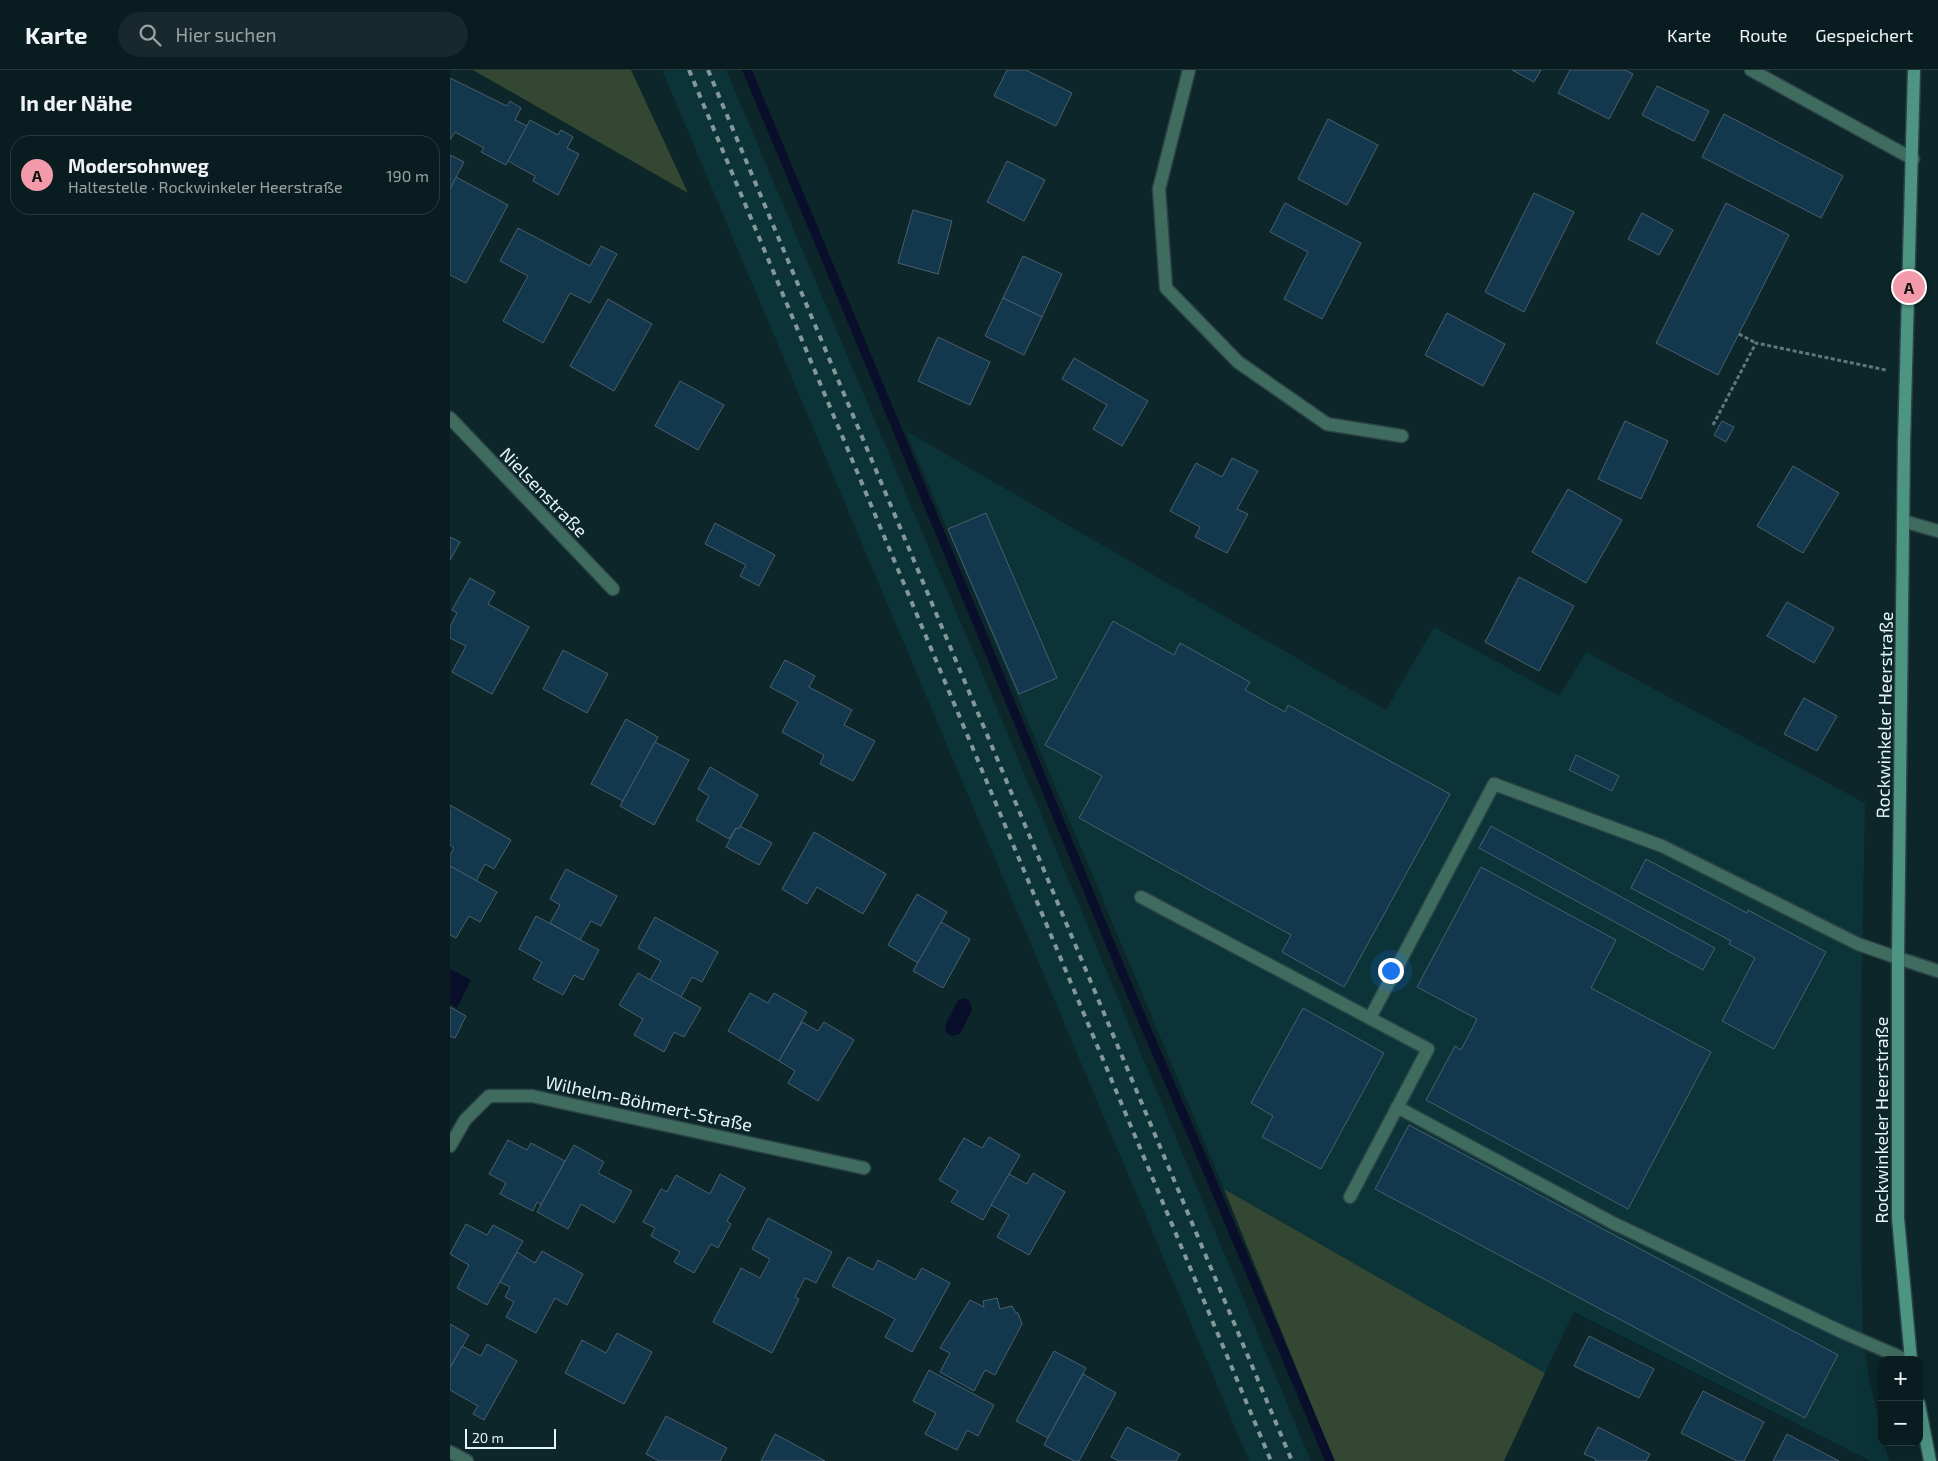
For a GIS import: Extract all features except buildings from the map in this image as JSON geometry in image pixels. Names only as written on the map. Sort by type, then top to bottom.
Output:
[{"type":"main road","name":"Rockwinkeler Heerstraße","points":[[1911,1356],[1898,1218],[1898,958],[1903,521],[1914,70]]},
{"type":"main road","points":[[1923,1425],[1930,1461]]},
{"type":"street","points":[[1190,70],[1159,189],[1166,288],[1238,362],[1327,424],[1402,436]]},
{"type":"street","points":[[1751,70],[1913,159]]},
{"type":"street","name":"Nielsenstraße","points":[[450,418],[613,589]]},
{"type":"street","points":[[1903,521],[1938,531]]},
{"type":"street","points":[[1370,1018],[1494,784],[1662,846],[1858,944],[1936,970]]},
{"type":"street","points":[[1141,897],[1428,1049],[1350,1197]]},
{"type":"street","name":"Wilhelm-Böhmert-Straße","points":[[450,1146],[464,1120],[489,1096],[532,1096],[864,1168]]},
{"type":"street","points":[[1397,1107],[1613,1223],[1842,1332],[1898,1356]]},
{"type":"street","points":[[450,1452],[467,1461]]},
{"type":"path","points":[[1739,334],[1756,343],[1906,374]]},
{"type":"path","points":[[1713,425],[1756,343]]},
{"type":"shaded area","points":[[662,70],[726,70],[986,682],[1311,1461],[1249,1461]]},
{"type":"shaded area","points":[[906,431],[1386,710],[1434,627],[1559,696],[1586,652],[1865,803],[1861,1012],[1863,1336],[1869,1379],[1878,1416],[1878,1446],[1885,1446],[1889,1461],[1871,1461],[1574,1312],[1545,1373],[1224,1189]]},
{"type":"shaded area","points":[[450,969],[471,980],[457,1008],[450,1004]]},
{"type":"shaded area","points":[[964,998],[970,1001],[972,1010],[960,1034],[951,1036],[945,1031],[946,1023],[958,1000]]},
{"type":"green space","points":[[473,70],[631,70],[688,193]]},
{"type":"green space","points":[[1224,1189],[1545,1373],[1504,1461],[1334,1461]]},
{"type":"waterway","points":[[747,70],[1124,977],[1330,1461]]},
{"type":"railway","points":[[689,70],[1271,1461]]},
{"type":"railway","points":[[708,70],[1292,1461]]},
{"type":"place","name":"Modersohnweg","points":[[1909,287]]}]
